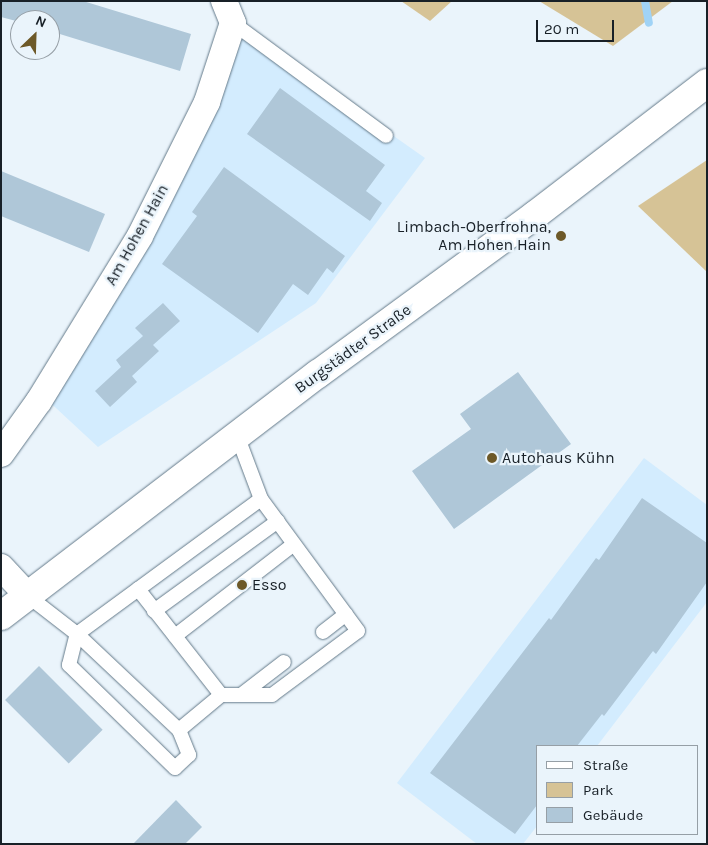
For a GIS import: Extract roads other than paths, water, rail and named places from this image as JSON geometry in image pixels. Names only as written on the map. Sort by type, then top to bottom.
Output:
[{"type":"main road","name":"Burgstädter Straße","points":[[1,616],[237,435],[536,215],[707,83]]},
{"type":"street","name":"Am Hohen Hain","points":[[1,454],[39,401],[140,236],[207,102],[228,12]]},
{"type":"street","points":[[1,567],[28,596]]},
{"type":"lane","points":[[228,12],[386,136]]},
{"type":"lane","points":[[179,730],[221,695],[272,695],[358,631],[261,499],[237,435]]},
{"type":"lane","points":[[28,596],[77,634],[179,730],[189,755],[175,768],[69,665],[77,634],[261,499]]},
{"type":"lane","points":[[154,611],[278,521]]},
{"type":"lane","points":[[175,636],[294,544]]},
{"type":"lane","points":[[138,589],[221,695]]},
{"type":"lane","points":[[323,632],[346,614]]},
{"type":"lane","points":[[241,695],[284,662]]},
{"type":"waterway","points":[[645,1],[649,23]]},
{"type":"place","name":"Limbach-Oberfrohna, Am Hohen Hain","points":[[561,236]]},
{"type":"place","name":"Autohaus Kühn","points":[[492,458]]},
{"type":"place","name":"Esso","points":[[242,585]]}]
